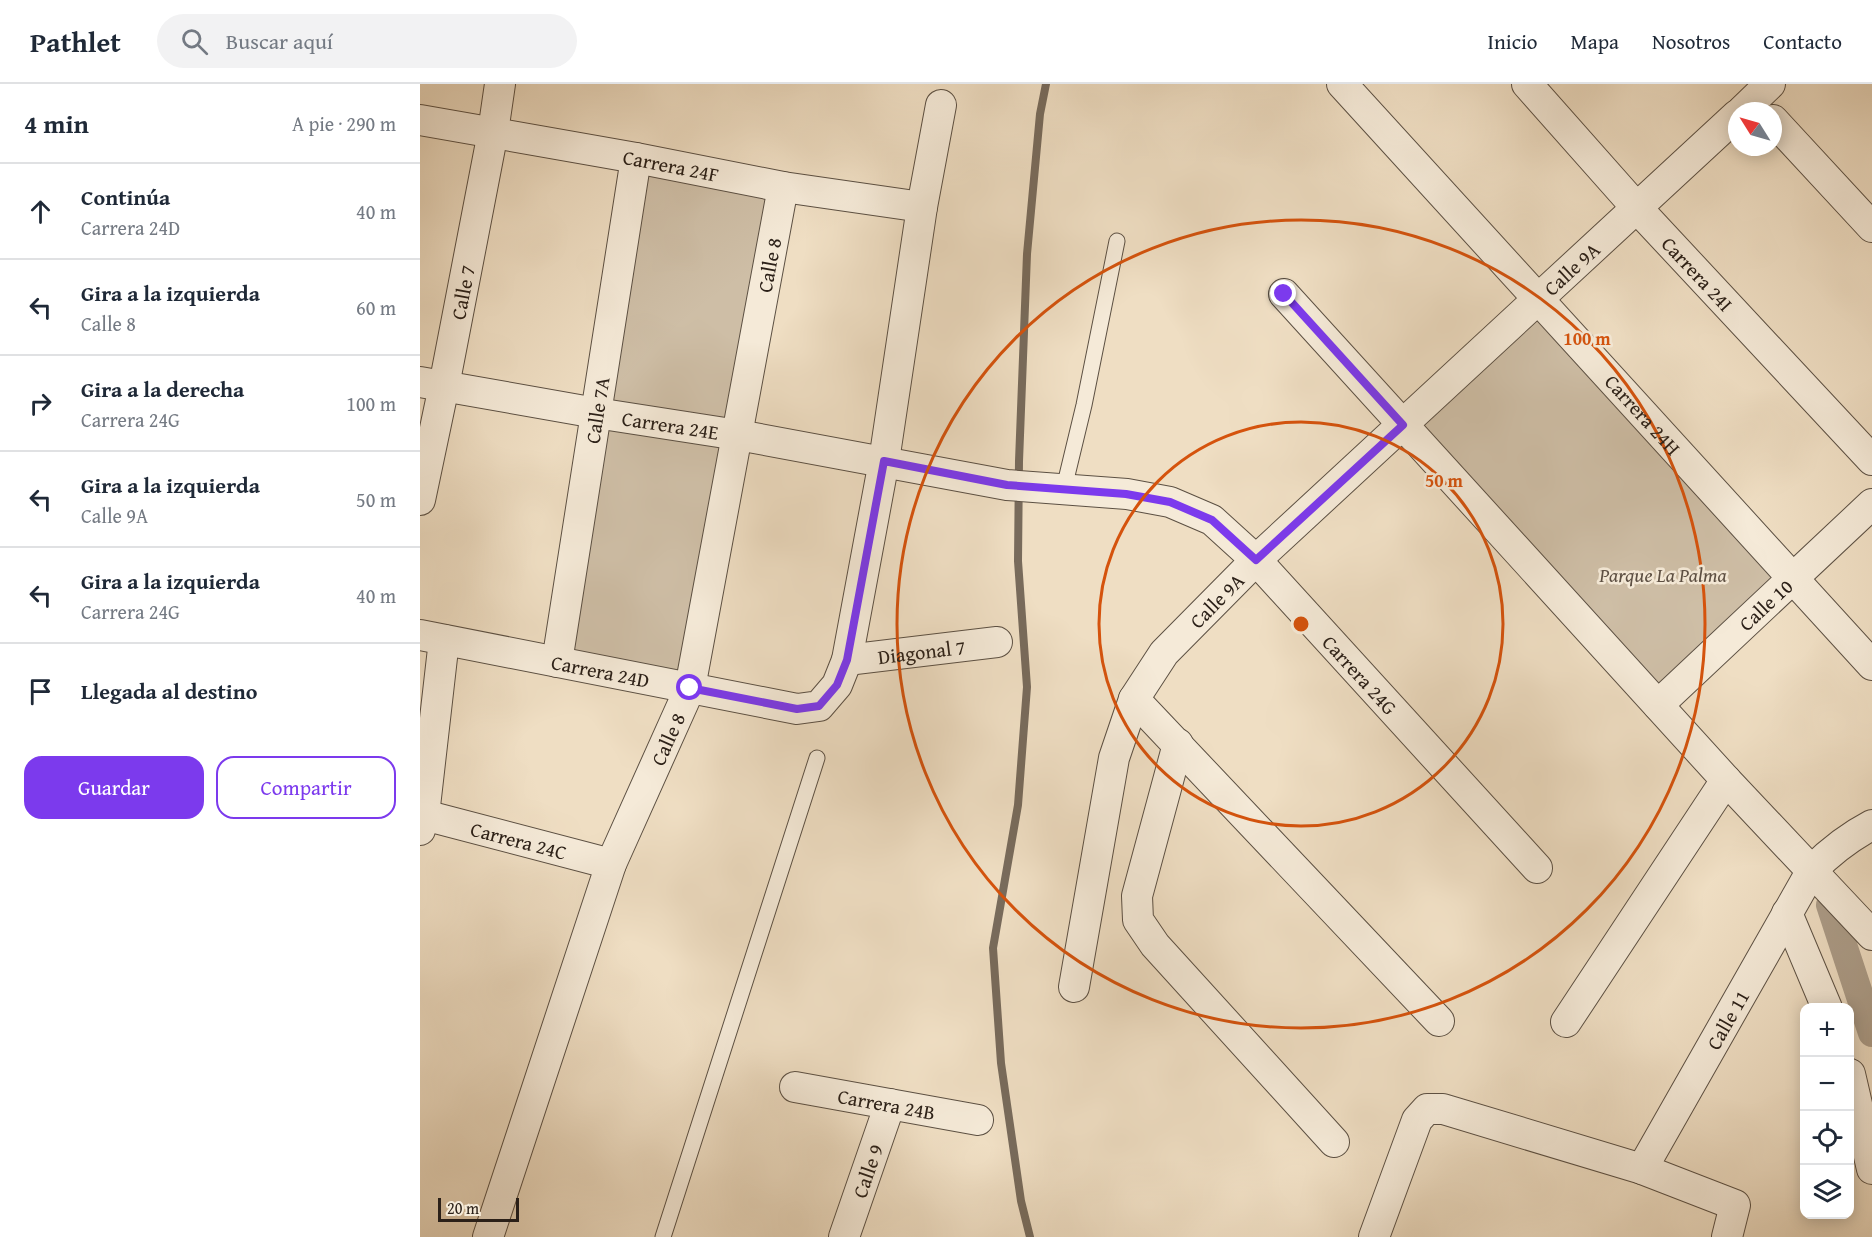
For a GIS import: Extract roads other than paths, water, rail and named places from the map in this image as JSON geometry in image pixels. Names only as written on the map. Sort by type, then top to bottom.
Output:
[{"type":"street","name":"Calle 7","points":[[420,500],[432,384],[493,132],[500,84]]},
{"type":"street","name":"Carrera 24H","points":[[1342,84],[1872,665]]},
{"type":"street","name":"Carrera 24I","points":[[1527,84],[1636,207],[1872,460]]},
{"type":"street","points":[[847,660],[884,461],[922,207],[941,105]]},
{"type":"street","name":"Carrera 24F","points":[[420,120],[636,158],[783,187],[922,207]]},
{"type":"street","name":"Calle 9A","points":[[1074,987],[1114,758],[1134,699],[1164,653],[1256,560],[1636,207],[1728,127]]},
{"type":"street","points":[[1782,133],[1872,227]]},
{"type":"street","name":"Calle 7A","points":[[557,662],[636,158]]},
{"type":"street","name":"Calle 8","points":[[488,1237],[611,864],[690,688],[783,187]]},
{"type":"street","points":[[1284,294],[1726,780],[1872,935]]},
{"type":"street","name":"Carrera 24E","points":[[432,384],[884,461]]},
{"type":"street","name":"Carrera 24G","points":[[884,461],[1007,485],[1126,494],[1170,502],[1212,520],[1256,560],[1537,868]]},
{"type":"street","name":"Calle 10","points":[[1658,705],[1872,504]]},
{"type":"street","points":[[422,823],[432,637]]},
{"type":"street","name":"Carrera 24D","points":[[432,637],[797,709],[819,706],[837,685],[847,660]]},
{"type":"street","name":"Diagonal 7","points":[[847,660],[996,642]]},
{"type":"street","points":[[1134,699],[1439,1021]]},
{"type":"street","points":[[1178,744],[1137,896],[1138,920],[1155,945],[1334,1142]]},
{"type":"street","points":[[1566,1022],[1726,780]]},
{"type":"street","name":"Carrera 24C","points":[[422,823],[611,864]]},
{"type":"street","name":"Calle 11","points":[[1642,1169],[1812,870],[1830,852],[1872,825]]},
{"type":"street","points":[[1787,913],[1825,1003]]},
{"type":"street","name":"Carrera 24B","points":[[795,1087],[978,1120]]},
{"type":"street","points":[[1854,1091],[1872,1169]]},
{"type":"street","name":"Calle 9","points":[[844,1237],[890,1104]]},
{"type":"street","points":[[1380,1235],[1417,1120],[1427,1109],[1443,1108],[1642,1169],[1735,1205],[1727,1237]]},
{"type":"lane","points":[[1064,488],[1084,405],[1117,241]]},
{"type":"lane","points":[[663,1237],[817,758]]},
{"type":"waterway","points":[[1030,1237],[1021,1201],[1001,1063],[993,948],[1018,805],[1027,687],[1018,561],[1019,461],[1027,254],[1040,114],[1046,84]]},
{"type":"waterway","points":[[1830,905],[1872,1033]]},
{"type":"park label","name":"Parque La Palma","points":[[1663,574]]}]
